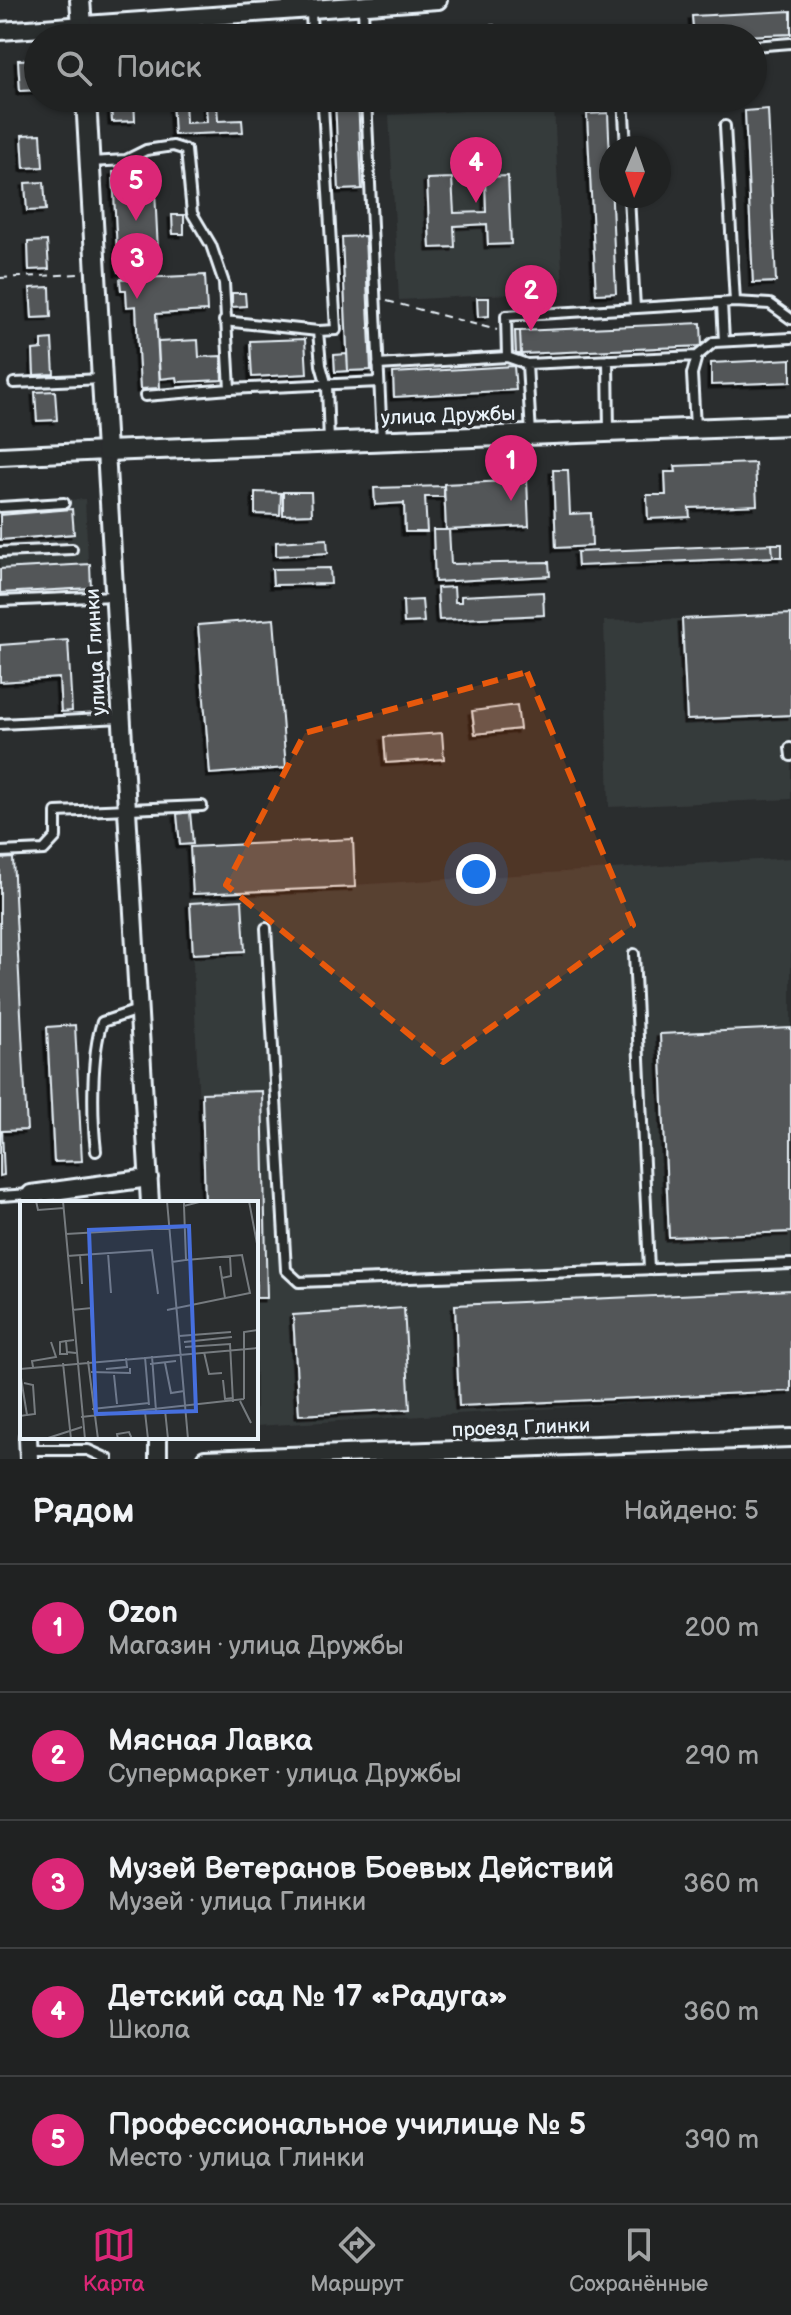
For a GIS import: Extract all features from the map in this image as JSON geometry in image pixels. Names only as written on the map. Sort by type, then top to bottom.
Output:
[{"type":"street","points":[[80,0],[82,24]]},
{"type":"street","points":[[136,24],[245,8],[311,10],[438,0]]},
{"type":"street","points":[[0,31],[24,31]]},
{"type":"street","name":"улица Глинки","points":[[87,112],[150,1201]]},
{"type":"street","name":"улица Дружбы","points":[[106,451],[791,425]]},
{"type":"street","points":[[0,456],[106,451]]},
{"type":"street","points":[[31,1198],[149,1178]]},
{"type":"street","name":"проезд Глинки","points":[[205,1459],[791,1438]]},
{"type":"lane","points":[[363,5],[364,24]]},
{"type":"lane","points":[[311,10],[312,24]]},
{"type":"lane","points":[[767,45],[791,43]]},
{"type":"lane","points":[[224,321],[318,331],[336,330],[323,112]]},
{"type":"lane","points":[[367,112],[382,441]]},
{"type":"lane","points":[[624,112],[625,136]]},
{"type":"lane","points":[[725,126],[735,302]]},
{"type":"lane","points":[[90,162],[126,160],[146,150],[173,146],[186,150],[192,213],[211,245],[224,283],[230,389]]},
{"type":"lane","points":[[630,208],[635,308]]},
{"type":"lane","points":[[507,357],[506,316],[735,302],[770,304],[791,319]]},
{"type":"lane","points":[[722,303],[724,341]]},
{"type":"lane","points":[[318,331],[321,365],[327,386],[329,443]]},
{"type":"lane","points":[[695,429],[692,374],[697,356],[714,342],[791,338]]},
{"type":"lane","points":[[378,365],[507,357],[527,364],[697,356]]},
{"type":"lane","points":[[608,360],[609,432]]},
{"type":"lane","points":[[527,364],[531,435]]},
{"type":"lane","points":[[14,383],[102,379]]},
{"type":"lane","points":[[145,396],[379,382]]},
{"type":"lane","points":[[0,507],[64,503]]},
{"type":"lane","points":[[0,552],[72,549]]},
{"type":"lane","points":[[0,601],[114,596]]},
{"type":"lane","points":[[0,724],[122,718]]},
{"type":"lane","points":[[790,748],[791,756]]},
{"type":"lane","points":[[0,852],[44,850],[56,837],[56,812],[202,806]]},
{"type":"lane","points":[[266,928],[286,1270],[299,1282],[791,1264]]},
{"type":"lane","points":[[634,954],[649,1269]]},
{"type":"lane","points":[[96,1151],[97,1037],[102,1022],[139,1009]]},
{"type":"lane","points":[[0,1196],[31,1198]]},
{"type":"lane","points":[[28,1449],[88,1450],[108,1459]]},
{"type":"path","points":[[0,278],[96,273]]},
{"type":"path","points":[[375,298],[506,332]]},
{"type":"highlighted area","points":[[527,672],[633,925],[443,1062],[226,885],[305,733]]},
{"type":"shaded area","points":[[554,112],[563,291],[399,300],[389,115]]},
{"type":"shaded area","points":[[85,499],[90,602],[0,607],[0,504]]},
{"type":"shaded area","points":[[791,616],[791,799],[609,807],[604,621]]},
{"type":"shaded area","points":[[791,858],[791,1394],[258,1426],[258,1201],[203,1201],[190,895]]},
{"type":"building","points":[[791,11],[791,34],[767,35],[767,24],[693,24],[692,16]]},
{"type":"building","points":[[18,60],[24,60],[24,91],[20,91]]},
{"type":"building","points":[[767,109],[776,282],[753,283],[745,112],[767,112]]},
{"type":"building","points":[[112,112],[135,112],[135,121],[112,122]]},
{"type":"building","points":[[173,112],[186,112],[186,123],[207,122],[206,112],[217,112],[218,121],[242,120],[243,132],[174,135]]},
{"type":"building","points":[[336,112],[359,112],[362,189],[339,190]]},
{"type":"building","points":[[608,113],[609,136],[599,136],[599,208],[612,208],[616,293],[596,294],[587,114]]},
{"type":"building","points":[[41,134],[43,167],[24,168],[22,135]]},
{"type":"building","points":[[154,170],[159,271],[118,272],[113,172]]},
{"type":"building","points":[[508,176],[511,244],[488,245],[487,224],[454,226],[455,247],[430,248],[427,179],[452,178],[454,213],[486,212],[485,177]]},
{"type":"building","points":[[44,182],[46,210],[27,211],[25,183]]},
{"type":"building","points":[[172,215],[184,215],[184,234],[173,234]]},
{"type":"building","points":[[365,236],[371,370],[348,371],[342,237]]},
{"type":"building","points":[[47,241],[49,269],[29,270],[28,242]]},
{"type":"building","points":[[205,275],[207,311],[156,314],[160,388],[140,389],[136,306],[127,307],[126,290],[121,290],[120,279]]},
{"type":"building","points":[[50,287],[51,317],[32,318],[30,288]]},
{"type":"building","points":[[232,293],[245,293],[246,306],[232,307]]},
{"type":"building","points":[[477,298],[489,298],[489,316],[478,317]]},
{"type":"building","points":[[701,323],[702,346],[521,354],[520,331]]},
{"type":"building","points":[[515,331],[520,331],[521,354],[516,354]]},
{"type":"building","points":[[52,339],[54,374],[34,375],[33,350],[42,349],[42,340]]},
{"type":"building","points":[[305,339],[307,374],[252,377],[250,341]]},
{"type":"building","points":[[198,340],[199,357],[221,356],[222,380],[178,382],[177,377],[160,379],[158,342]]},
{"type":"building","points":[[347,354],[348,371],[335,372],[334,355]]},
{"type":"building","points":[[791,359],[791,382],[711,385],[711,363]]},
{"type":"building","points":[[514,366],[516,390],[394,397],[393,373]]},
{"type":"building","points":[[55,391],[57,420],[37,421],[35,392]]},
{"type":"building","points":[[755,463],[757,505],[689,508],[690,517],[648,519],[647,495],[666,495],[665,472],[676,472],[675,466]]},
{"type":"building","points":[[553,470],[568,470],[570,514],[591,513],[592,546],[556,548]]},
{"type":"building","points":[[527,480],[529,526],[446,530],[444,484]]},
{"type":"building","points":[[444,486],[444,497],[425,497],[427,532],[405,532],[404,503],[375,505],[374,488]]},
{"type":"building","points":[[255,492],[281,493],[280,515],[255,514]]},
{"type":"building","points":[[283,492],[311,492],[312,514],[283,515]]},
{"type":"building","points":[[72,509],[74,534],[0,540],[0,515]]},
{"type":"building","points":[[433,530],[449,530],[451,564],[549,562],[550,576],[435,582]]},
{"type":"building","points":[[327,539],[328,553],[276,556],[276,542]]},
{"type":"building","points":[[772,544],[773,557],[578,566],[577,552]]},
{"type":"building","points":[[772,544],[782,544],[782,557],[773,557]]},
{"type":"building","points":[[90,564],[91,588],[0,593],[0,569]]},
{"type":"building","points":[[330,568],[331,584],[273,585],[272,569]]},
{"type":"building","points":[[454,587],[455,602],[461,602],[461,596],[543,592],[544,615],[439,620],[437,588]]},
{"type":"building","points":[[422,600],[424,622],[404,623],[403,601]]},
{"type":"building","points":[[791,614],[791,715],[687,720],[682,619]]},
{"type":"building","points":[[274,619],[286,768],[210,774],[198,625]]},
{"type":"building","points":[[68,640],[72,711],[61,712],[59,678],[0,682],[0,645]]},
{"type":"building","points":[[517,705],[520,729],[475,734],[472,711]]},
{"type":"building","points":[[442,733],[444,759],[386,763],[384,737]]},
{"type":"building","points":[[190,812],[193,844],[180,845],[177,814]]},
{"type":"building","points":[[353,839],[355,887],[193,894],[190,847]]},
{"type":"building","points":[[13,858],[27,1130],[2,1131],[4,1175],[0,1176],[0,859]]},
{"type":"building","points":[[242,900],[245,951],[193,954],[190,903]]},
{"type":"building","points":[[75,1025],[82,1161],[54,1162],[47,1027]]},
{"type":"building","points":[[791,1028],[791,1232],[669,1237],[660,1034]]},
{"type":"building","points":[[262,1091],[267,1298],[258,1298],[258,1201],[205,1201],[202,1093]]},
{"type":"building","points":[[791,1290],[791,1391],[459,1406],[455,1305]]},
{"type":"building","points":[[404,1308],[410,1409],[299,1415],[293,1315]]},
{"type":"place","name":"Детский сад № 17 «Радуга»","points":[[476,203]]},
{"type":"place","name":"Профессиональное училище № 5","points":[[136,221]]},
{"type":"place","name":"Музей Ветеранов Боевых Действий","points":[[137,299]]},
{"type":"place","name":"Мясная Лавка","points":[[531,331]]},
{"type":"place","name":"Ozon","points":[[511,501]]}]
